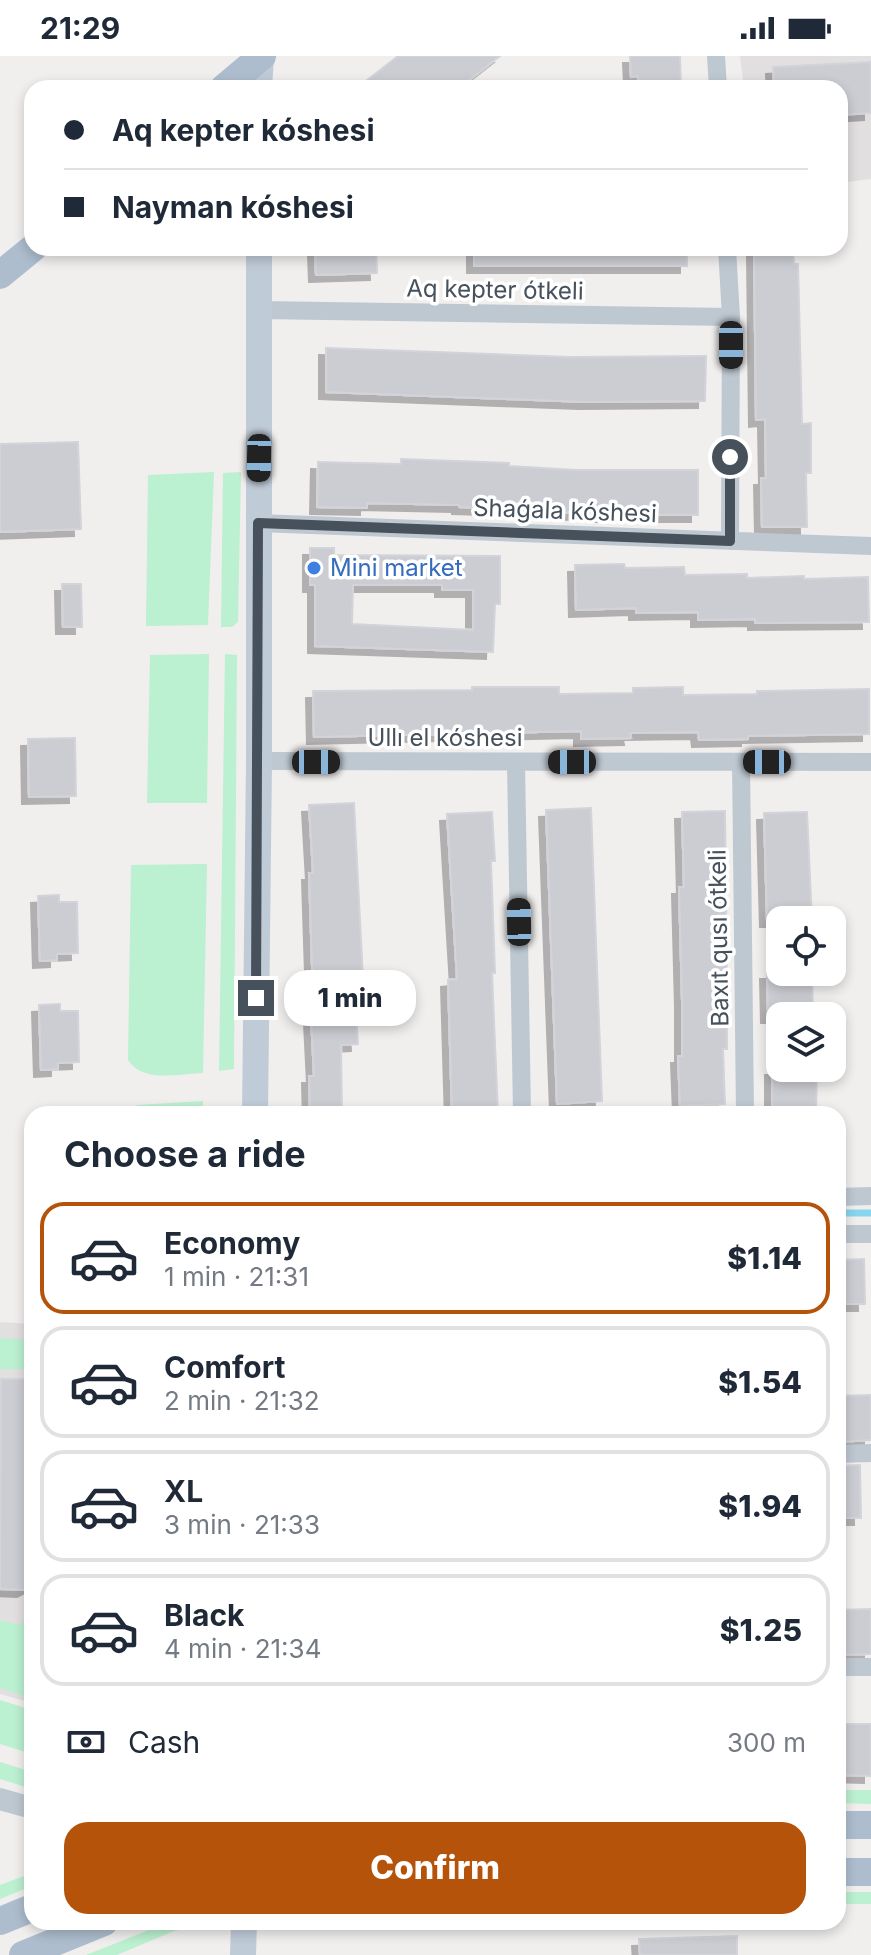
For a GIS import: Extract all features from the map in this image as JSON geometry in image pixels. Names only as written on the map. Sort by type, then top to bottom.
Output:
[{"type":"main road","points":[[233,80],[261,56]]},
{"type":"main road","points":[[260,80],[261,56]]},
{"type":"main road","points":[[0,275],[24,255]]},
{"type":"main road","points":[[255,1106],[259,256]]},
{"type":"main road","points":[[846,1825],[871,1825]]},
{"type":"main road","points":[[846,1872],[871,1872]]},
{"type":"main road","points":[[0,1921],[24,1911]]},
{"type":"main road","points":[[23,1955],[84,1930]]},
{"type":"main road","points":[[243,1955],[244,1930]]},
{"type":"street","points":[[716,56],[718,80]]},
{"type":"street","points":[[727,256],[731,317],[730,541]]},
{"type":"street","name":"Aq kepter ótkeli","points":[[259,310],[731,317]]},
{"type":"street","name":"Shaǵala kóshesi","points":[[258,523],[871,546]]},
{"type":"street","name":"Ullı el kóshesi","points":[[259,761],[871,762]]},
{"type":"street","name":"Baxıt qusı ótkeli","points":[[741,762],[745,1106]]},
{"type":"street","points":[[516,763],[522,1106]]},
{"type":"street","points":[[846,1197],[871,1196]]},
{"type":"street","points":[[846,1234],[871,1234]]},
{"type":"street","points":[[846,1454],[871,1453]]},
{"type":"street","points":[[846,1667],[871,1667]]},
{"type":"street","points":[[0,1799],[24,1806]]},
{"type":"shaded area","points":[[740,56],[871,56],[871,179],[848,182],[848,80],[743,80]]},
{"type":"shaded area","points":[[0,1322],[24,1324],[24,1701],[0,1694]]},
{"type":"green space","points":[[214,472],[208,625],[146,626],[148,475]]},
{"type":"green space","points":[[241,472],[238,622],[232,627],[221,627],[223,473]]},
{"type":"green space","points":[[209,654],[207,803],[147,803],[150,655]]},
{"type":"green space","points":[[225,654],[237,655],[234,1069],[219,1071]]},
{"type":"green space","points":[[207,864],[203,1073],[162,1076],[143,1072],[128,1060],[131,865]]},
{"type":"green space","points":[[203,1101],[203,1106],[137,1105]]},
{"type":"green space","points":[[0,1338],[24,1340],[24,1369],[0,1369]]},
{"type":"green space","points":[[0,1620],[19,1625],[24,1621],[24,1696],[0,1688]]},
{"type":"green space","points":[[0,1700],[24,1708],[24,1752],[0,1744]]},
{"type":"green space","points":[[0,1762],[24,1770],[24,1786],[0,1779]]},
{"type":"green space","points":[[846,1790],[871,1790],[871,1804],[846,1803]]},
{"type":"green space","points":[[24,1876],[24,1889],[0,1899],[0,1885]]},
{"type":"green space","points":[[846,1892],[871,1892],[871,1904],[846,1904]]},
{"type":"green space","points":[[149,1930],[180,1930],[117,1955],[86,1955]]},
{"type":"building","points":[[398,56],[500,56],[469,80],[367,80]]},
{"type":"building","points":[[630,56],[680,56],[681,80],[638,80],[638,76],[631,77]]},
{"type":"building","points":[[871,62],[871,113],[848,114],[848,80],[774,80],[773,67]]},
{"type":"building","points":[[315,256],[376,256],[377,273],[316,275]]},
{"type":"building","points":[[474,256],[687,256],[687,266],[474,266]]},
{"type":"building","points":[[754,256],[794,256],[794,264],[798,264],[802,424],[811,423],[811,473],[806,473],[807,527],[762,527],[761,478],[766,478],[765,419],[756,420]]},
{"type":"building","points":[[326,348],[570,357],[706,356],[705,401],[586,402],[326,392]]},
{"type":"building","points":[[78,442],[81,529],[0,532],[0,444]]},
{"type":"building","points":[[401,459],[509,463],[509,466],[576,470],[698,470],[698,515],[589,515],[459,505],[367,503],[367,508],[317,507],[318,462],[401,464]]},
{"type":"building","points":[[310,548],[334,548],[334,555],[500,556],[500,604],[495,604],[493,652],[315,646],[315,585],[310,585]],"holes":[[[353,585],[442,585],[442,590],[473,590],[473,630],[352,624]]]},
{"type":"building","points":[[624,564],[625,568],[684,567],[685,575],[747,574],[747,578],[804,576],[804,579],[868,577],[869,622],[755,623],[755,619],[698,620],[698,612],[636,613],[636,608],[576,610],[575,565]]},
{"type":"building","points":[[62,584],[81,584],[82,627],[63,627]]},
{"type":"building","points":[[472,687],[559,687],[559,694],[633,693],[633,688],[683,687],[683,695],[869,689],[869,734],[699,740],[698,732],[630,733],[631,738],[581,739],[581,731],[314,737],[313,691],[472,690]]},
{"type":"building","points":[[75,738],[76,796],[29,797],[28,739]]},
{"type":"building","points":[[354,803],[363,979],[354,980],[358,1044],[341,1045],[342,1106],[310,1106],[309,1076],[314,1076],[309,873],[313,873],[309,805]]},
{"type":"building","points":[[591,808],[602,1101],[557,1104],[546,810]]},
{"type":"building","points":[[725,811],[725,1104],[680,1106],[678,1056],[682,1056],[682,1000],[679,887],[684,887],[682,812]]},
{"type":"building","points":[[492,812],[495,973],[492,973],[498,1106],[452,1106],[448,980],[457,979],[447,814]]},
{"type":"building","points":[[807,812],[811,906],[767,906],[764,813]]},
{"type":"building","points":[[59,895],[59,902],[77,902],[78,953],[57,954],[57,960],[40,961],[38,896]]},
{"type":"building","points":[[767,986],[812,986],[813,1002],[768,1002]]},
{"type":"building","points":[[60,1004],[60,1011],[78,1011],[79,1062],[58,1063],[58,1069],[41,1070],[39,1005]]},
{"type":"building","points":[[772,1082],[817,1082],[816,1106],[772,1106]]},
{"type":"building","points":[[864,1259],[865,1304],[846,1304],[846,1260]]},
{"type":"building","points":[[1,1379],[24,1379],[24,1590],[0,1589]]},
{"type":"building","points":[[871,1395],[871,1440],[846,1442],[846,1396]]},
{"type":"building","points":[[860,1465],[861,1518],[846,1518],[846,1466]]},
{"type":"building","points":[[871,1609],[871,1654],[846,1655],[846,1610]]},
{"type":"building","points":[[846,1724],[871,1724],[871,1776],[846,1775]]},
{"type":"building","points":[[737,1936],[737,1955],[640,1955],[639,1939]]},
{"type":"waterway","points":[[846,1213],[871,1213]]},
{"type":"place","name":"Mini market","points":[[314,568]]},
{"type":"route","points":[[256,998],[258,523],[730,541],[730,457]]}]
